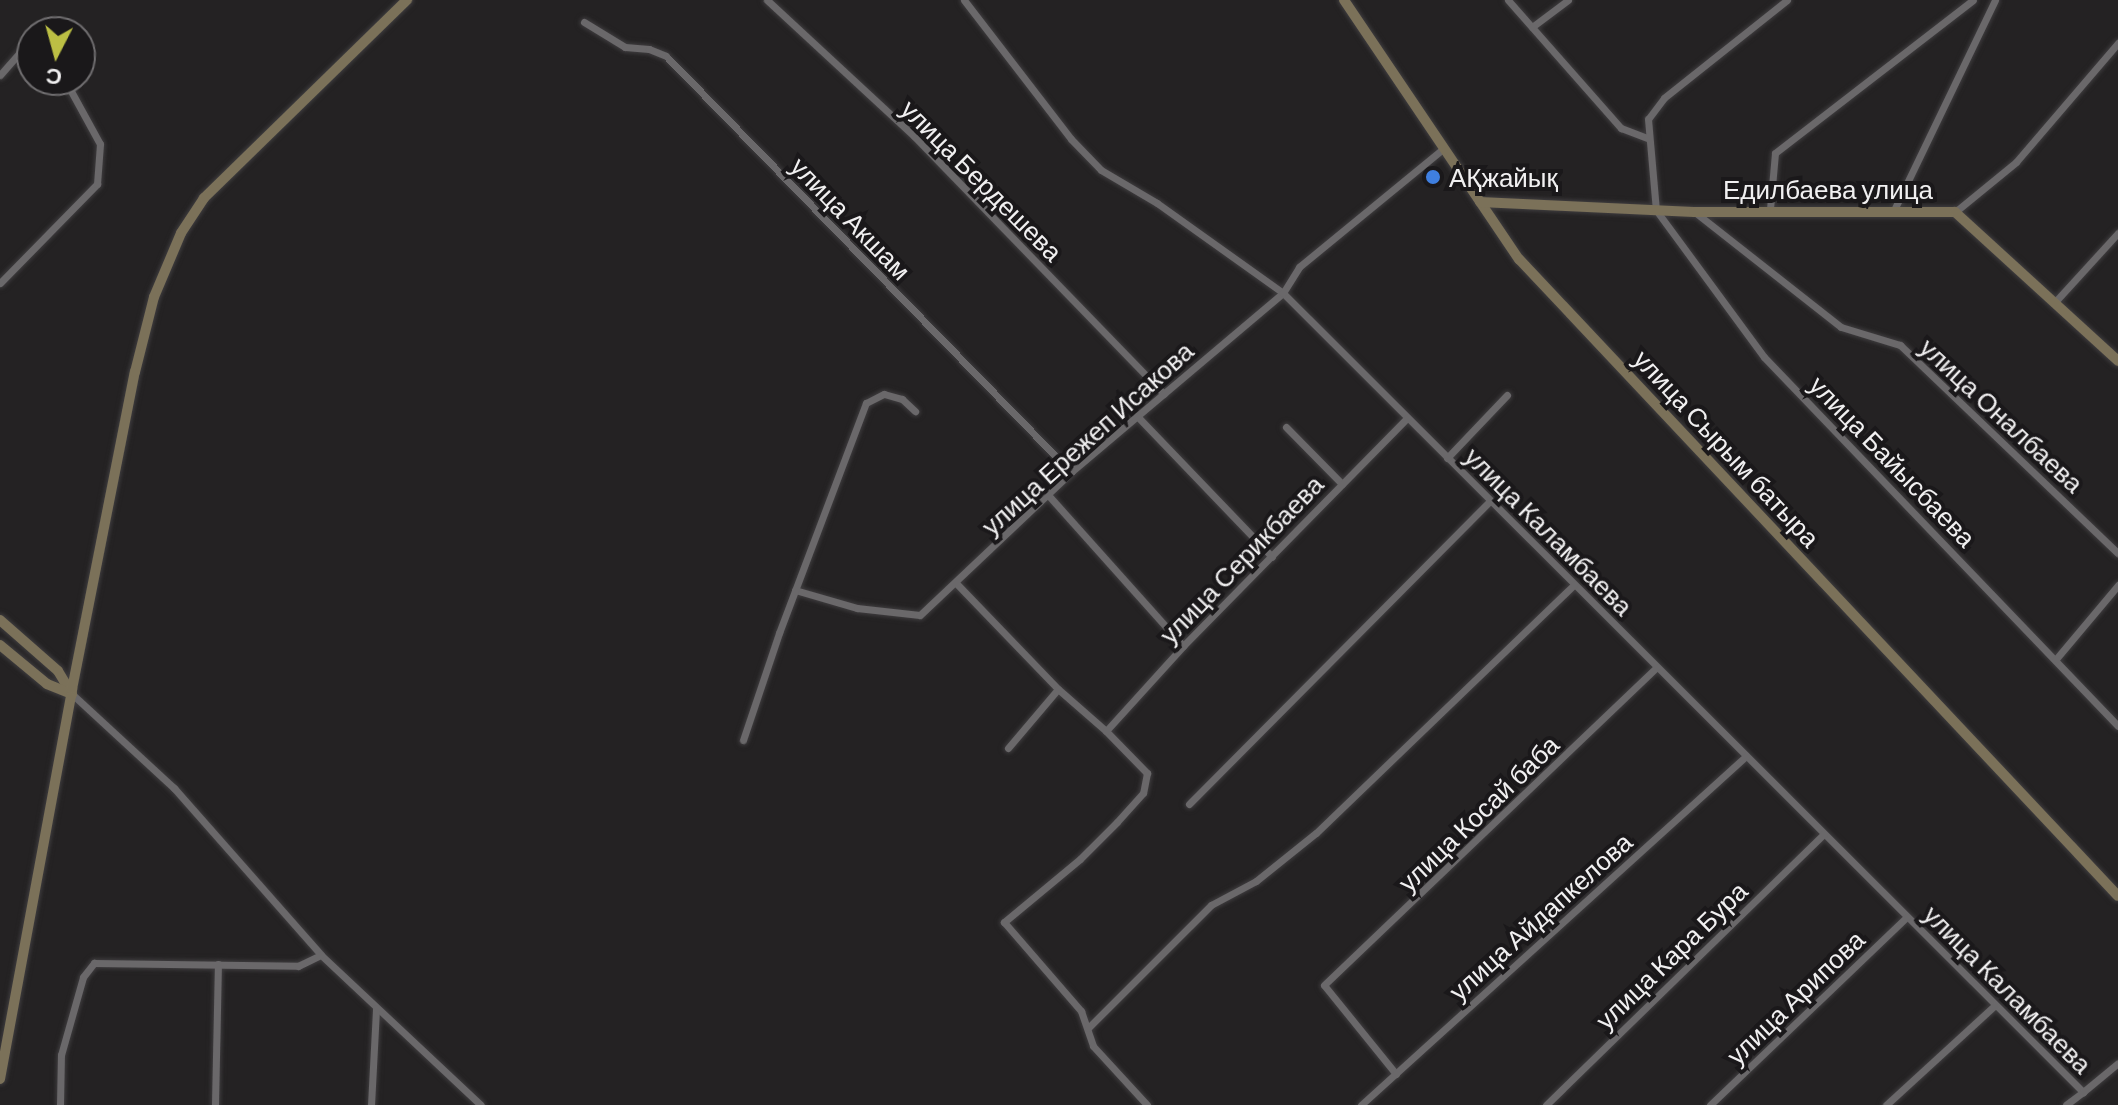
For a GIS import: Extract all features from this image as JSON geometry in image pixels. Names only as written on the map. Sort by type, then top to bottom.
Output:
[{"type":"street","points":[[0,1079],[135,372],[154,297],[181,233],[226,173],[407,0]]},
{"type":"street","name":"улица Бердешева","points":[[767,0],[914,136],[1164,394]]},
{"type":"street","name":"улица Каламбаева","points":[[964,0],[1071,139],[1101,170],[1157,203],[1283,293],[2083,1092],[2066,1105]]},
{"type":"street","name":"улица Сырым батыра","points":[[1344,0],[1519,259],[2118,896]]},
{"type":"street","points":[[1508,0],[1621,128],[1647,138]]},
{"type":"street","points":[[1532,27],[1568,0]]},
{"type":"street","points":[[1656,210],[1647,138],[1648,119],[1664,98],[1787,0]]},
{"type":"street","points":[[1770,209],[1775,153],[1973,0]]},
{"type":"street","points":[[1894,210],[1995,0]]},
{"type":"street","name":"улица Акшам","points":[[584,22],[625,47],[649,49],[666,56],[1071,472]]},
{"type":"street","points":[[1955,212],[2016,162],[2118,43]]},
{"type":"street","points":[[0,75],[16,57]]},
{"type":"street","points":[[0,283],[97,184],[100,144],[74,96]]},
{"type":"street","name":"улица Ережеп Исакова","points":[[795,590],[857,608],[920,615],[1071,472],[1283,293],[1299,267],[1444,148]]},
{"type":"street","name":"Едилбаева улица","points":[[1480,202],[1694,212],[1770,209],[1955,212],[2118,361]]},
{"type":"street","name":"улица Байысбаева","points":[[1656,210],[1764,357],[2118,726]]},
{"type":"street","name":"улица Оналбаева","points":[[1694,212],[1841,327],[1900,345],[2118,553]]},
{"type":"street","points":[[2054,303],[2118,233]]},
{"type":"street","points":[[743,740],[795,590],[866,403],[884,394],[902,399],[915,411]]},
{"type":"street","points":[[1447,458],[1507,395]]},
{"type":"street","points":[[1137,416],[1272,557]]},
{"type":"street","name":"улица Серикбаева","points":[[1106,731],[1183,646],[1407,418]]},
{"type":"street","points":[[1286,427],[1342,484]]},
{"type":"street","points":[[1049,496],[1183,646]]},
{"type":"street","points":[[1189,804],[1490,501]]},
{"type":"street","points":[[956,583],[1058,689],[1142,764],[1147,773],[1143,793],[1080,859],[1004,922],[1081,1011],[1093,1046],[1147,1105]]},
{"type":"street","points":[[1088,1028],[1211,905],[1256,881],[1316,833],[1574,585]]},
{"type":"street","points":[[2056,659],[2118,585]]},
{"type":"street","points":[[0,620],[58,671],[72,694],[174,788],[321,955],[481,1105]]},
{"type":"street","points":[[0,645],[47,684],[72,694]]},
{"type":"street","name":"улица Косай баба","points":[[1396,1074],[1324,985],[1657,667]]},
{"type":"street","points":[[1008,748],[1058,689]]},
{"type":"street","name":"улица Айдапкелова","points":[[1361,1105],[1746,756]]},
{"type":"street","name":"улица Кара Бура","points":[[1546,1105],[1824,834]]},
{"type":"street","name":"улица Арипова","points":[[1710,1105],[1907,917]]},
{"type":"street","points":[[60,1105],[61,1055],[83,977],[94,963],[298,966],[321,955]]},
{"type":"street","points":[[215,1105],[218,964]]},
{"type":"street","points":[[1886,1105],[1995,1005]]},
{"type":"street","points":[[371,1105],[376,1008]]},
{"type":"street","points":[[2083,1092],[2118,1063]]},
{"type":"place","name":"АҚжайық","points":[[1433,177]]}]
